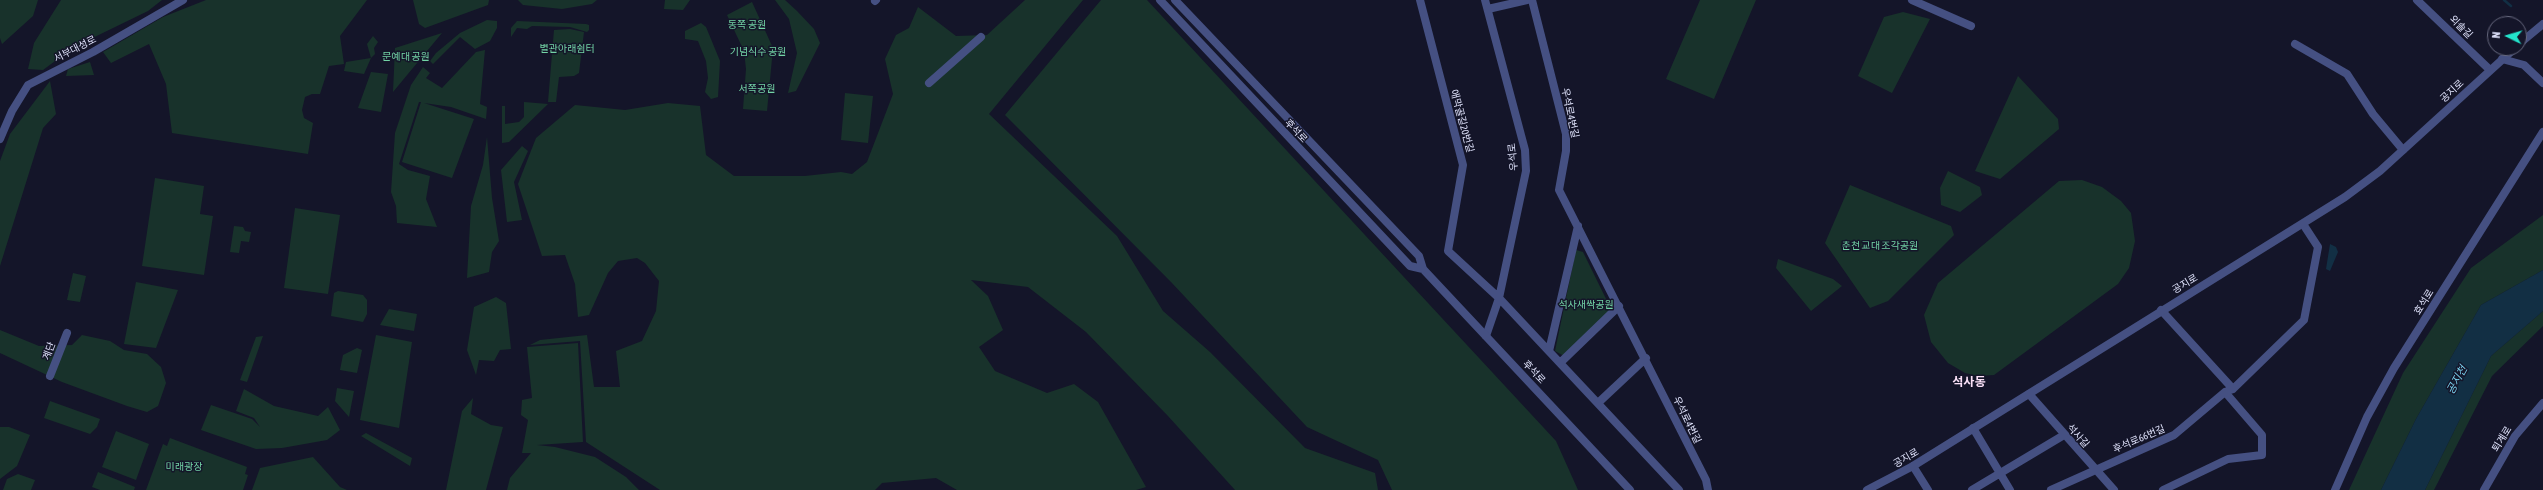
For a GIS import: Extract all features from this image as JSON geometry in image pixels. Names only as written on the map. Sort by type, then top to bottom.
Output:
[{"type":"street","name":"서부대성로","points":[[0,139],[12,111],[28,85],[93,52],[183,0]]},
{"type":"street","name":"후석로","points":[[1160,0],[1410,266],[1422,269]]},
{"type":"street","name":"후석로","points":[[1175,0],[1419,256],[1422,269],[1630,490]]},
{"type":"street","name":"애막골길20번길","points":[[1420,0],[1463,165],[1448,251],[1499,298]]},
{"type":"street","name":"우석로","points":[[1485,0],[1525,150],[1526,171],[1499,298],[1486,336]]},
{"type":"street","points":[[1488,9],[1527,0]]},
{"type":"street","name":"우석로4번길","points":[[1532,0],[1566,134],[1566,151],[1559,190],[1646,358],[1706,480],[1708,490]]},
{"type":"street","points":[[1912,0],[1971,26]]},
{"type":"street","name":"외솔길","points":[[2417,0],[2490,70]]},
{"type":"street","points":[[2527,37],[2543,24]]},
{"type":"street","points":[[929,83],[981,37]]},
{"type":"street","points":[[2295,44],[2347,74],[2373,114],[2403,150]]},
{"type":"street","name":"공지로","points":[[1867,490],[1913,466],[2161,310],[2346,197],[2403,150],[2506,56]]},
{"type":"street","points":[[2502,59],[2524,65],[2543,83]]},
{"type":"street","name":"효석로","points":[[2335,490],[2367,417],[2394,368],[2543,132]]},
{"type":"street","name":"후석로66번길","points":[[2051,490],[2066,487],[2095,468],[2174,435],[2225,392],[2233,389],[2304,320],[2318,247],[2303,224]]},
{"type":"street","points":[[1549,351],[1578,226]]},
{"type":"street","points":[[1499,298],[1679,490]]},
{"type":"street","points":[[1560,363],[1619,306]]},
{"type":"street","points":[[2161,310],[2233,389]]},
{"type":"street","name":"계단","points":[[50,376],[67,333]]},
{"type":"street","points":[[1598,403],[1646,358]]},
{"type":"street","points":[[2163,490],[2228,459],[2262,455],[2262,435],[2225,392]]},
{"type":"street","name":"석사길","points":[[2029,394],[2114,490]]},
{"type":"street","name":"퇴계로","points":[[2484,490],[2515,436],[2543,403]]},
{"type":"street","points":[[1973,428],[2010,490]]},
{"type":"street","points":[[1972,490],[2064,435]]},
{"type":"street","points":[[1913,466],[1928,490]]},
{"type":"green space","points":[[0,0],[38,0],[33,16],[2,44],[0,38]]},
{"type":"green space","points":[[61,0],[162,0],[148,11],[74,47],[43,70],[28,69],[34,43]]},
{"type":"green space","points":[[206,0],[367,0],[340,36],[344,64],[329,66],[320,94],[312,94],[305,97],[302,110],[304,118],[313,123],[308,154],[172,133],[166,84],[149,44],[111,63],[103,52],[163,17]]},
{"type":"green space","points":[[413,0],[489,0],[488,5],[425,28],[419,24]]},
{"type":"green space","points":[[518,0],[597,0],[592,4],[562,9],[523,5]]},
{"type":"green space","points":[[665,0],[690,0],[683,10],[664,9]]},
{"type":"green space","points":[[775,0],[785,0],[797,11],[814,29],[820,43],[796,91],[788,93],[797,53],[789,19]]},
{"type":"green space","points":[[1025,0],[1083,0],[989,114],[1117,236],[1163,311],[1210,352],[1305,448],[1375,473],[1378,490],[1235,490],[1168,416],[1086,332],[1028,287],[971,280],[988,296],[1003,330],[979,347],[995,371],[1047,393],[1074,384],[1098,402],[1146,487],[1136,490],[957,490],[936,478],[882,483],[875,490],[660,490],[586,442],[580,341],[530,345],[540,340],[587,335],[594,387],[620,387],[616,351],[642,341],[656,311],[659,281],[645,263],[637,258],[618,261],[608,273],[589,315],[578,317],[575,284],[565,255],[542,256],[518,184],[536,138],[575,105],[625,110],[668,103],[700,106],[706,155],[734,176],[805,176],[841,172],[852,174],[867,162],[893,94],[885,59],[896,35],[909,28],[918,7],[956,36],[987,35]]},
{"type":"green space","points":[[1101,0],[1147,0],[1556,441],[1578,490],[1392,490],[1378,460],[1307,427],[1171,282],[1005,115]]},
{"type":"green space","points":[[1700,0],[1756,0],[1714,99],[1666,79]]},
{"type":"green space","points":[[752,2],[773,48],[767,111],[743,109],[746,69],[744,51],[727,15]]},
{"type":"green space","points":[[1903,12],[1930,19],[1892,93],[1858,76],[1884,17]]},
{"type":"green space","points":[[487,20],[497,21],[497,28],[490,41],[475,49],[460,37],[433,64],[430,61],[436,53],[460,33]]},
{"type":"green space","points":[[517,21],[586,24],[589,25],[589,30],[587,32],[570,27],[532,26],[527,29],[517,28],[511,37],[511,28]]},
{"type":"green space","points":[[701,23],[706,27],[720,61],[718,97],[711,99],[705,92],[708,78],[706,61],[698,41],[685,39],[685,31]]},
{"type":"green space","name":"별관아래쉼터","points":[[570,29],[584,32],[579,73],[574,76],[559,77],[556,102],[548,102],[554,30]]},
{"type":"green space","name":"문예대 공원","points":[[442,33],[393,92],[395,48]]},
{"type":"green space","points":[[373,36],[378,42],[374,48],[375,54],[371,58],[367,44]]},
{"type":"green space","points":[[485,50],[480,104],[487,107],[486,119],[451,107],[424,103],[474,119],[452,178],[402,162],[421,102],[419,102],[399,164],[408,170],[430,176],[426,199],[437,227],[397,223],[396,206],[391,192],[395,133],[411,85],[423,67],[430,73],[426,78],[442,88],[476,52]]},
{"type":"green space","points":[[371,58],[364,74],[344,71],[346,62]]},
{"type":"green space","points":[[90,62],[94,75],[66,76],[68,69]]},
{"type":"green space","points":[[371,72],[388,74],[381,112],[358,108]]},
{"type":"green space","points":[[2018,76],[2058,119],[2059,129],[2000,179],[1975,171]]},
{"type":"green space","points":[[50,81],[56,114],[43,128],[0,266],[0,161],[10,134]]},
{"type":"green space","points":[[845,93],[873,96],[868,143],[841,140]]},
{"type":"green space","points":[[524,102],[548,104],[509,142],[502,143],[502,106],[505,106],[505,124],[519,122],[524,117]]},
{"type":"green space","points":[[487,137],[492,198],[499,241],[492,252],[489,272],[467,278],[471,206],[483,165]]},
{"type":"green space","points":[[522,146],[528,151],[514,182],[522,220],[507,222],[501,170]]},
{"type":"green space","points":[[1948,171],[1980,187],[1982,195],[1960,212],[1941,205],[1940,188]]},
{"type":"green space","points":[[155,178],[204,186],[200,214],[213,216],[204,275],[142,266]]},
{"type":"green space","points":[[2082,180],[2102,187],[2121,201],[2131,213],[2135,241],[2129,268],[2118,284],[1994,375],[1978,376],[1965,373],[1948,363],[1931,342],[1924,315],[1938,283],[2059,181]]},
{"type":"green space","name":"춘천 교대 조각공원","points":[[1850,185],[1951,226],[1954,235],[1888,301],[1870,308],[1825,243]]},
{"type":"green space","points":[[295,208],[340,215],[328,294],[284,288]]},
{"type":"green space","points":[[2543,215],[2543,270],[2481,305],[2416,419],[2381,490],[2349,490],[2403,373],[2471,268]]},
{"type":"green space","points":[[234,226],[243,227],[245,231],[251,232],[249,242],[241,241],[239,253],[230,252]]},
{"type":"green space","name":"석사새싹공원","points":[[1576,250],[1583,252],[1611,309],[1564,356],[1555,351]]},
{"type":"green space","points":[[1778,259],[1833,279],[1842,286],[1811,311],[1776,268]]},
{"type":"green space","points":[[73,273],[86,276],[80,302],[67,300]]},
{"type":"green space","points":[[136,282],[178,290],[156,348],[124,344]]},
{"type":"green space","points":[[338,291],[363,295],[367,300],[367,314],[363,322],[331,316],[334,293]]},
{"type":"green space","points":[[496,297],[506,303],[511,349],[500,350],[494,361],[479,360],[476,375],[467,350],[474,307]]},
{"type":"green space","points":[[389,309],[417,314],[414,331],[380,325]]},
{"type":"green space","points":[[2543,311],[2543,326],[2492,376],[2434,490],[2425,490],[2491,356]]},
{"type":"green space","points":[[0,330],[39,346],[72,345],[82,335],[110,341],[124,350],[147,354],[161,367],[166,383],[158,406],[147,412],[127,406],[62,382],[0,353]]},
{"type":"green space","points":[[376,335],[412,342],[399,428],[360,420]]},
{"type":"green space","points":[[263,336],[247,382],[240,380],[256,337]]},
{"type":"green space","points":[[578,343],[583,442],[537,445],[555,447],[595,457],[626,477],[639,490],[507,490],[510,478],[531,453],[522,453],[528,420],[521,415],[522,400],[532,398],[527,347]]},
{"type":"green space","points":[[357,348],[362,350],[357,373],[340,370],[343,355]]},
{"type":"green space","points":[[337,388],[354,391],[349,417],[335,401]]},
{"type":"green space","points":[[244,389],[274,406],[318,416],[328,407],[340,430],[327,440],[282,448],[256,449],[201,430],[211,405],[252,419],[260,427],[254,418],[236,411]]},
{"type":"green space","points":[[473,398],[471,414],[491,425],[503,427],[486,490],[446,490],[462,411]]},
{"type":"green space","points":[[50,401],[100,419],[97,427],[90,434],[44,418]]},
{"type":"green space","points":[[0,427],[9,427],[30,435],[17,466],[0,479]]},
{"type":"green space","points":[[116,431],[149,444],[136,480],[102,467]]},
{"type":"green space","points":[[366,433],[412,458],[410,466],[361,436]]},
{"type":"green space","name":"미래광장","points":[[170,438],[247,467],[245,474],[248,475],[243,490],[146,490],[163,444],[167,446]]},
{"type":"green space","points":[[313,457],[340,487],[347,490],[252,490],[260,468]]},
{"type":"green space","points":[[98,472],[135,487],[134,490],[100,490],[92,487]]},
{"type":"green space","points":[[18,474],[35,480],[31,490],[3,490],[7,479]]},
{"type":"water","points":[[2330,244],[2336,247],[2338,252],[2330,271],[2326,269]]},
{"type":"water","name":"공지천","points":[[2543,270],[2543,311],[2491,356],[2425,490],[2381,490],[2416,419],[2481,305]]},
{"type":"waterway","points":[[2504,0],[2511,6]]},
{"type":"district","name":"석사동","points":[[1969,382]]},
{"type":"park label","name":"동쪽 공원","points":[[747,25]]},
{"type":"park label","name":"기념식수 공원","points":[[758,52]]},
{"type":"park label","name":"서쪽공원","points":[[757,89]]}]
